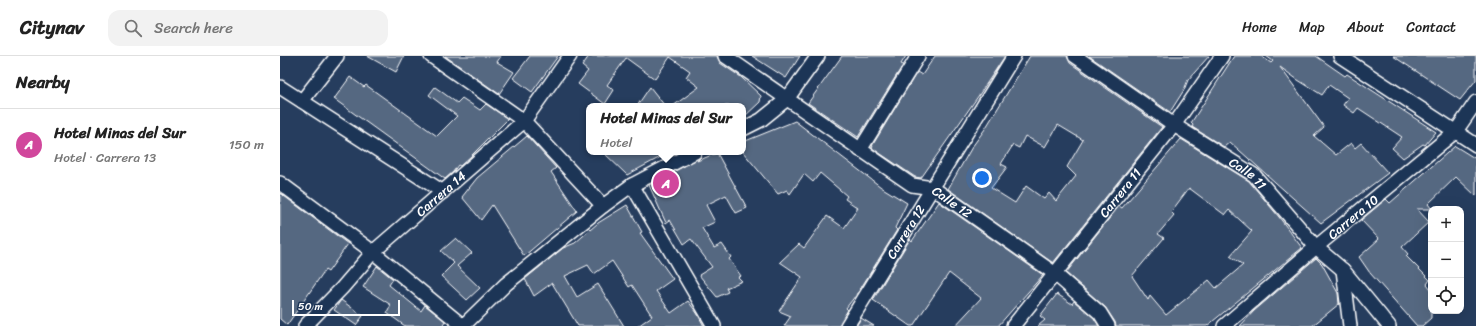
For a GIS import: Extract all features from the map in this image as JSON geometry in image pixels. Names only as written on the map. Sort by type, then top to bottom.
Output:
[{"type":"street","points":[[302,102],[337,56]]},
{"type":"street","points":[[431,56],[524,120],[603,206]]},
{"type":"street","name":"Carrera 14","points":[[305,326],[374,252],[524,120],[570,56]]},
{"type":"street","name":"Calle 12","points":[[725,56],[912,185],[933,188],[1054,273],[1100,312],[1108,326]]},
{"type":"street","points":[[746,128],[761,120],[787,100],[818,56]]},
{"type":"street","points":[[860,150],[918,56]]},
{"type":"street","name":"Carrera 12","points":[[847,326],[1014,56]]},
{"type":"street","name":"Calle 11","points":[[1075,56],[1174,125],[1254,175],[1316,247],[1343,270],[1389,326]]},
{"type":"street","name":"Carrera 11","points":[[1013,326],[1174,125],[1222,56]]},
{"type":"street","points":[[1340,56],[1476,145]]},
{"type":"street","points":[[280,87],[443,192]]},
{"type":"street","name":"Carrera 10","points":[[1224,326],[1316,247],[1456,131],[1476,102]]},
{"type":"street","points":[[280,183],[374,252],[463,326],[506,284],[603,206],[632,185],[689,155]]},
{"type":"street","points":[[632,185],[714,326]]},
{"type":"street","points":[[1343,270],[1350,326]]},
{"type":"building","points":[[367,56],[404,56],[396,72]]},
{"type":"building","points":[[445,56],[501,56],[497,62],[514,72],[499,94]]},
{"type":"building","points":[[530,56],[558,56],[532,92],[513,78]]},
{"type":"building","points":[[589,56],[717,56],[720,63],[741,77],[761,96],[760,102],[746,115],[746,103],[677,103],[699,87],[686,77],[690,71],[670,57],[655,79],[626,58],[607,85],[614,90],[606,103],[604,103],[578,84],[588,71],[582,66]]},
{"type":"building","points":[[752,56],[800,56],[786,78]]},
{"type":"building","points":[[842,56],[906,56],[901,64],[903,65],[858,137],[808,103]]},
{"type":"building","points":[[935,56],[1005,56],[921,178],[915,177],[872,148],[872,146],[917,72],[922,75]]},
{"type":"building","points":[[1030,56],[1067,56],[1070,63],[1162,127],[1053,263],[948,189],[972,147],[985,129]],"holes":[[[1058,125],[1083,140],[1067,167],[1076,176],[1056,201],[1049,193],[1044,199],[1026,186],[1015,203],[991,188],[1007,167],[1001,164],[1013,145],[1019,148],[1025,136],[1045,147]]]},
{"type":"building","points":[[1089,56],[1209,56],[1188,80],[1184,90],[1170,112]]},
{"type":"building","points":[[1234,56],[1261,56],[1271,63],[1273,61],[1266,56],[1316,56],[1345,76],[1347,74],[1436,132],[1425,145],[1423,144],[1403,158],[1392,148],[1402,137],[1358,108],[1354,113],[1343,105],[1348,98],[1329,85],[1322,95],[1280,67],[1324,127],[1314,136],[1336,155],[1351,143],[1355,148],[1361,143],[1388,173],[1321,223],[1230,142],[1224,147],[1192,127],[1193,125],[1191,123]]},
{"type":"building","points":[[1393,56],[1476,56],[1476,80],[1460,100]]},
{"type":"building","points":[[350,77],[364,87],[366,85],[437,136],[457,116],[429,95],[435,87],[457,103],[462,98],[480,110],[486,104],[508,119],[471,156],[460,166],[458,165],[445,179],[334,99]]},
{"type":"building","points":[[650,87],[663,103],[639,103]]},
{"type":"building","points":[[795,121],[881,187],[907,203],[895,228],[897,230],[859,291],[846,308],[848,310],[839,326],[784,326],[791,316],[779,311],[802,277],[780,262],[799,244],[804,248],[827,216],[844,228],[858,208],[845,199],[847,196],[820,173],[813,182],[804,174],[790,194],[787,190],[778,194],[746,155],[746,141]]},
{"type":"building","points":[[527,136],[556,168],[551,172],[577,211],[524,256],[492,205],[481,220],[462,197],[477,178]]},
{"type":"building","points":[[1181,139],[1249,181],[1302,248],[1207,326],[1116,326],[1105,307],[1066,273],[1119,206],[1122,208]],"holes":[[[1189,188],[1225,215],[1229,210],[1252,231],[1230,256],[1243,265],[1216,288],[1209,280],[1166,315],[1150,296],[1148,300],[1132,276],[1164,238],[1158,234],[1174,215],[1171,212]]]},
{"type":"building","points":[[1455,146],[1476,159],[1476,196],[1456,177],[1428,204],[1430,206],[1428,206],[1428,209],[1417,209],[1428,221],[1428,223],[1402,247],[1408,254],[1406,256],[1428,278],[1428,314],[1431,314],[1431,318],[1422,326],[1417,326],[1370,273],[1359,257],[1379,239],[1361,220],[1386,199],[1390,203]]},
{"type":"building","points":[[606,155],[664,155],[627,175]]},
{"type":"building","points":[[712,155],[718,155],[747,208],[736,213],[726,195],[706,205],[715,222],[702,228],[714,248],[722,244],[731,257],[729,259],[741,276],[738,277],[742,281],[726,288],[728,292],[717,297],[699,275],[712,267],[691,239],[684,244],[670,220],[666,223],[649,185],[701,157],[697,161]]},
{"type":"building","points":[[280,193],[348,244],[328,272],[325,270],[287,325],[280,319]]},
{"type":"building","points":[[939,202],[1043,275],[998,326],[955,326],[981,298],[949,273],[913,326],[910,326],[873,300],[910,239],[912,241]]},
{"type":"building","points":[[627,205],[642,232],[640,233],[673,279],[656,291],[671,313],[688,301],[704,326],[638,326],[652,316],[632,285],[629,287],[612,261],[594,274],[588,265],[565,276],[577,297],[598,284],[624,326],[578,326],[552,283],[534,296],[525,279],[563,248],[575,243],[598,223]]},
{"type":"building","points":[[456,238],[472,253],[457,266],[480,288],[467,300],[441,276],[454,263],[441,251]]},
{"type":"building","points":[[1316,258],[1322,264],[1338,293],[1339,304],[1312,326],[1240,326],[1254,311]]},
{"type":"building","points":[[377,266],[393,279],[389,285],[421,311],[425,305],[445,321],[442,326],[405,326],[387,313],[391,305],[363,287]]},
{"type":"building","points":[[1057,294],[1072,304],[1074,301],[1094,318],[1099,326],[1038,326],[1045,320],[1040,316]]},
{"type":"building","points":[[341,300],[363,316],[356,325],[334,310]]},
{"type":"building","points":[[861,318],[874,326],[856,326]]},
{"type":"place","name":"Hotel Minas del Sur","points":[[666,183]]}]
